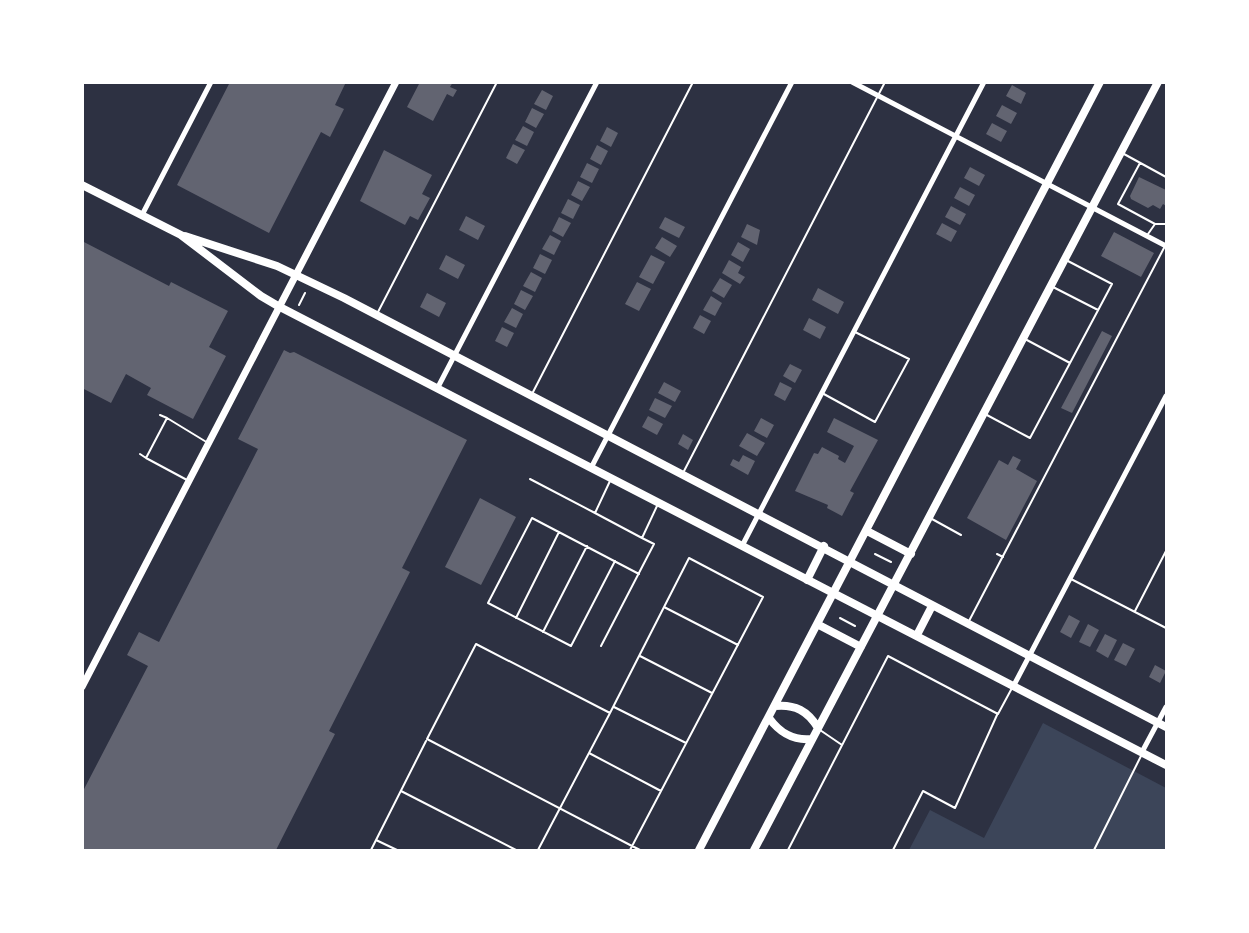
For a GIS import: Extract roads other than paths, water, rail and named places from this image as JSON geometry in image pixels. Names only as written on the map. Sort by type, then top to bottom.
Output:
[{"type":"main road","points":[[699,850],[1100,82]]},
{"type":"main road","points":[[754,850],[1158,82]]},
{"type":"main road","points":[[82,184],[181,235],[261,296],[278,306],[1167,765]]},
{"type":"main road","points":[[181,235],[220,246],[295,274],[851,560],[932,606],[1167,727]]},
{"type":"main road","points":[[867,531],[911,554]]},
{"type":"main road","points":[[807,580],[824,546]]},
{"type":"main road","points":[[917,635],[932,606]]},
{"type":"main road","points":[[817,624],[861,647]]},
{"type":"main road","points":[[775,706],[788,705],[801,710],[812,717],[818,728]]},
{"type":"main road","points":[[769,718],[787,735],[803,740],[812,739]]},
{"type":"street","points":[[142,215],[211,82]]},
{"type":"street","points":[[82,687],[396,82]]},
{"type":"street","points":[[438,388],[597,82]]},
{"type":"street","points":[[591,468],[792,82]]},
{"type":"street","points":[[852,82],[1166,245]]},
{"type":"street","points":[[742,546],[984,82]]},
{"type":"street","points":[[1014,685],[1167,396]]},
{"type":"street","points":[[1142,752],[1167,707]]},
{"type":"lane","points":[[377,315],[497,82]]},
{"type":"lane","points":[[531,395],[693,82]]},
{"type":"lane","points":[[683,473],[885,82]]},
{"type":"lane","points":[[1121,153],[1167,177]]},
{"type":"lane","points":[[1140,163],[1118,204],[1155,224],[1167,224]]},
{"type":"lane","points":[[1147,236],[1155,224]]},
{"type":"lane","points":[[967,623],[1166,245]]},
{"type":"lane","points":[[985,414],[1030,438],[1112,284],[1066,260]]},
{"type":"lane","points":[[1052,286],[1098,310]]},
{"type":"lane","points":[[822,393],[875,422],[909,359],[854,331]]},
{"type":"lane","points":[[1024,339],[1070,363]]},
{"type":"lane","points":[[160,415],[209,443]]},
{"type":"lane","points":[[146,458],[167,418]]},
{"type":"lane","points":[[140,454],[189,482]]},
{"type":"lane","points":[[530,478],[654,544],[601,646]]},
{"type":"lane","points":[[595,513],[612,479]]},
{"type":"lane","points":[[642,538],[659,503]]},
{"type":"lane","points":[[615,561],[571,646],[488,603],[532,518],[587,546],[615,561],[639,574]]},
{"type":"lane","points":[[930,518],[961,535]]},
{"type":"lane","points":[[516,618],[559,532]]},
{"type":"lane","points":[[543,632],[587,546]]},
{"type":"lane","points":[[1135,612],[1167,551]]},
{"type":"lane","points":[[997,554],[1003,557]]},
{"type":"lane","points":[[538,850],[689,558],[763,597],[630,850]]},
{"type":"lane","points":[[1071,579],[1167,628]]},
{"type":"lane","points":[[664,607],[738,645]]},
{"type":"lane","points":[[371,850],[476,644],[610,713]]},
{"type":"lane","points":[[639,655],[712,693]]},
{"type":"lane","points":[[788,850],[888,656],[998,714]]},
{"type":"lane","points":[[893,850],[924,791],[955,808],[998,714],[1014,685]]},
{"type":"lane","points":[[613,707],[686,743]]},
{"type":"lane","points":[[818,728],[842,745]]},
{"type":"lane","points":[[427,739],[640,850]]},
{"type":"lane","points":[[1094,850],[1142,752]]},
{"type":"lane","points":[[589,753],[661,790]]},
{"type":"lane","points":[[401,791],[516,850]]},
{"type":"lane","points":[[376,840],[397,850]]}]
